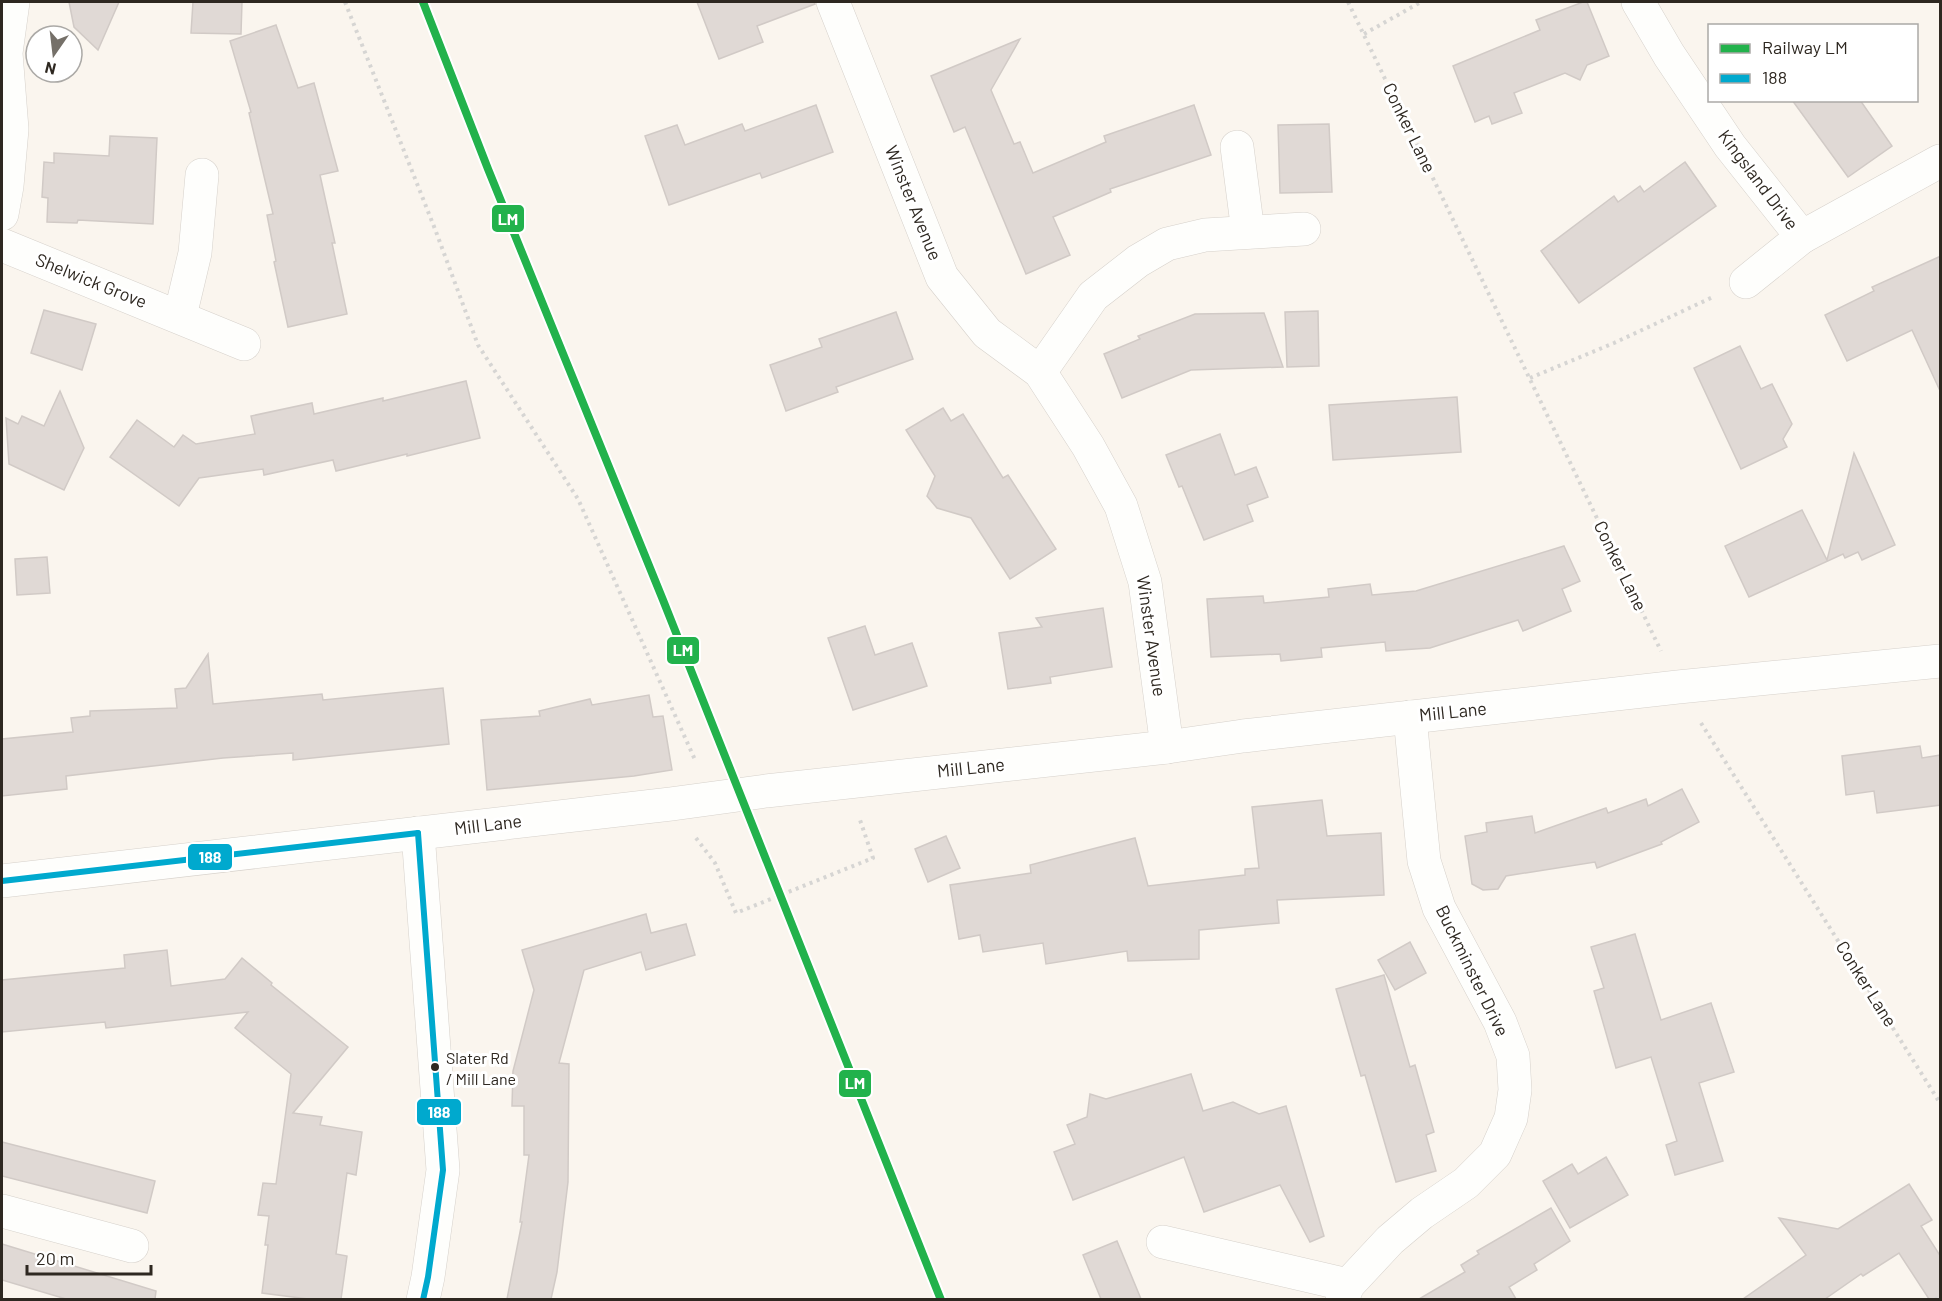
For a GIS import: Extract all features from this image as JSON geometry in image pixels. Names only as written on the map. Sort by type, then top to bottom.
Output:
[{"type":"street","points":[[2,214],[12,129],[6,53],[13,2]]},
{"type":"street","name":"Winster Avenue","points":[[833,2],[942,278],[987,333],[1040,372],[1088,446],[1121,506],[1145,582],[1167,747]]},
{"type":"street","name":"Kingsland Drive","points":[[1638,2],[1669,55],[1730,146],[1802,237]]},
{"type":"street","points":[[1237,147],[1248,232]]},
{"type":"street","name":"Kingsland Drive","points":[[1746,282],[1802,237],[1941,161]]},
{"type":"street","points":[[180,316],[195,253],[202,175]]},
{"type":"street","points":[[1040,372],[1093,296],[1138,261],[1167,244],[1205,235],[1304,229]]},
{"type":"street","name":"Shelwick Grove","points":[[2,245],[244,344]]},
{"type":"street","name":"Mill Lane","points":[[2,881],[766,790],[1167,747],[1410,717],[1678,687],[1941,662]]},
{"type":"street","name":"Buckminster Drive","points":[[1345,1292],[1390,1240],[1422,1213],[1466,1184],[1495,1154],[1511,1118],[1515,1090],[1513,1056],[1500,1022],[1440,908],[1425,861],[1410,717]]},
{"type":"street","points":[[418,833],[443,1170],[429,1277],[423,1299]]},
{"type":"street","points":[[2,1210],[132,1246]]},
{"type":"street","points":[[1163,1242],[1345,1292]]},
{"type":"path","points":[[345,2],[435,229],[477,345],[578,499],[712,798]]},
{"type":"path","name":"Conker Lane","points":[[1348,2],[1678,687],[1941,1103]]},
{"type":"path","points":[[1364,34],[1420,2]]},
{"type":"path","points":[[1530,378],[1614,343],[1746,282]]},
{"type":"path","points":[[714,863],[736,913],[873,858],[859,819]]},
{"type":"path","points":[[1935,1299],[1941,1296]]},
{"type":"building","points":[[69,2],[119,2],[98,50],[84,37],[84,24],[73,24]]},
{"type":"building","points":[[193,2],[242,2],[241,34],[191,33]]},
{"type":"building","points":[[697,2],[814,2],[815,4],[757,26],[763,42],[719,59]]},
{"type":"building","points":[[1587,2],[1609,56],[1587,65],[1580,80],[1565,73],[1514,93],[1522,113],[1492,124],[1489,116],[1475,122],[1453,66],[1540,30],[1536,20]]},
{"type":"building","points":[[276,25],[298,88],[314,83],[338,171],[320,175],[347,314],[288,327],[267,215],[273,214],[249,113],[251,112],[230,41]]},
{"type":"building","points":[[1020,39],[991,90],[1014,144],[1020,142],[1033,173],[1106,142],[1104,136],[1194,105],[1211,155],[1110,189],[1111,192],[1053,217],[1070,255],[1026,274],[965,127],[954,132],[931,76]]},
{"type":"building","points":[[1793,102],[1861,102],[1892,146],[1848,177]]},
{"type":"building","points":[[816,105],[833,152],[762,178],[760,173],[669,205],[645,136],[677,125],[685,145],[742,124],[745,131]]},
{"type":"building","points":[[1329,124],[1332,192],[1280,193],[1278,125]]},
{"type":"building","points":[[110,136],[157,138],[153,224],[78,220],[77,223],[47,222],[48,198],[42,197],[44,162],[54,163],[54,153],[109,156]]},
{"type":"building","points":[[1685,162],[1716,206],[1579,303],[1541,251],[1614,196],[1618,202],[1640,186],[1644,192]]},
{"type":"building","points":[[1941,256],[1941,393],[1912,330],[1847,361],[1825,315],[1874,291],[1872,287]]},
{"type":"building","points":[[44,310],[96,324],[82,370],[31,353]]},
{"type":"building","points":[[1318,311],[1319,366],[1287,367],[1285,312]]},
{"type":"building","points":[[896,312],[913,359],[836,387],[838,392],[786,411],[770,365],[822,347],[819,339]]},
{"type":"building","points":[[1264,313],[1283,367],[1191,370],[1122,398],[1104,354],[1140,339],[1138,336],[1195,314]]},
{"type":"building","points":[[1740,346],[1761,389],[1772,384],[1792,424],[1783,439],[1787,447],[1741,469],[1694,368]]},
{"type":"building","points":[[466,381],[480,438],[336,471],[333,460],[264,475],[263,469],[199,478],[179,506],[110,457],[137,420],[174,447],[183,435],[196,444],[255,434],[251,416],[312,403],[314,414],[383,398],[383,401]]},
{"type":"building","points":[[60,391],[84,448],[64,490],[9,464],[6,418],[18,424],[22,416],[44,426]]},
{"type":"building","points":[[1457,397],[1461,452],[1333,460],[1329,405]]},
{"type":"building","points":[[943,408],[951,421],[963,414],[1003,478],[1008,475],[1056,549],[1010,579],[971,518],[937,508],[927,496],[935,476],[906,430]]},
{"type":"building","points":[[1220,434],[1235,475],[1256,467],[1268,497],[1247,505],[1253,521],[1204,540],[1182,486],[1179,487],[1166,455]]},
{"type":"building","points":[[1854,453],[1895,545],[1862,560],[1858,552],[1845,558],[1843,554],[1749,597],[1725,546],[1802,510],[1827,560]]},
{"type":"building","points":[[1564,546],[1580,581],[1562,589],[1571,611],[1523,631],[1518,620],[1430,648],[1386,651],[1385,642],[1321,648],[1322,657],[1281,661],[1280,654],[1211,657],[1207,599],[1263,596],[1264,603],[1329,597],[1328,589],[1370,584],[1372,595],[1416,591]]},
{"type":"building","points":[[47,557],[50,593],[17,595],[15,559]]},
{"type":"building","points":[[1103,608],[1112,667],[1050,677],[1051,683],[1008,689],[999,633],[1042,627],[1036,618]]},
{"type":"building","points":[[865,626],[875,655],[912,643],[927,686],[853,710],[828,638]]},
{"type":"building","points":[[208,654],[213,704],[322,694],[323,700],[443,688],[449,744],[293,760],[293,753],[223,758],[66,776],[67,789],[2,796],[2,739],[73,732],[71,718],[90,716],[90,711],[177,708],[175,689],[186,688]]},
{"type":"building","points":[[649,695],[653,717],[663,716],[672,770],[634,776],[487,790],[481,720],[540,716],[539,711],[590,699],[592,705]]},
{"type":"building","points":[[1920,746],[1922,758],[1941,755],[1941,805],[1877,813],[1874,791],[1846,795],[1842,756]]},
{"type":"building","points":[[1682,789],[1699,822],[1661,842],[1662,844],[1597,868],[1595,862],[1506,876],[1498,889],[1483,890],[1472,884],[1465,836],[1487,832],[1486,823],[1532,816],[1535,833],[1606,808],[1608,813],[1646,799],[1648,806]]},
{"type":"building","points":[[1322,800],[1327,836],[1381,833],[1384,895],[1277,900],[1279,923],[1199,930],[1199,959],[1128,961],[1127,951],[1046,964],[1043,943],[983,952],[980,935],[959,939],[950,885],[1031,873],[1030,865],[1135,838],[1148,886],[1245,875],[1245,869],[1259,868],[1252,807]]},
{"type":"building","points":[[946,836],[960,868],[928,882],[915,849]]},
{"type":"building","points":[[646,914],[651,933],[686,924],[695,955],[646,970],[641,952],[584,970],[559,1063],[569,1064],[568,1182],[557,1272],[551,1299],[507,1299],[522,1222],[520,1222],[529,1155],[524,1155],[524,1106],[512,1106],[513,1071],[534,990],[522,950]]},
{"type":"building","points":[[1635,934],[1661,1020],[1711,1003],[1734,1072],[1699,1083],[1723,1161],[1675,1175],[1666,1145],[1677,1141],[1651,1057],[1616,1068],[1594,991],[1604,988],[1591,947]]},
{"type":"building","points":[[1410,942],[1426,973],[1395,990],[1378,960]]},
{"type":"building","points":[[167,950],[171,986],[225,979],[242,958],[272,983],[271,985],[348,1047],[293,1113],[322,1117],[320,1125],[362,1132],[356,1175],[347,1173],[336,1254],[347,1256],[341,1299],[308,1299],[262,1293],[269,1216],[258,1215],[263,1183],[276,1184],[291,1074],[235,1028],[248,1012],[106,1028],[105,1022],[2,1032],[2,980],[125,968],[124,955]]},
{"type":"building","points":[[1384,975],[1410,1067],[1415,1065],[1434,1132],[1426,1135],[1436,1171],[1396,1182],[1365,1075],[1361,1076],[1336,989]]},
{"type":"building","points":[[1191,1074],[1203,1111],[1233,1102],[1259,1114],[1286,1106],[1324,1236],[1310,1242],[1280,1185],[1204,1212],[1184,1157],[1073,1200],[1054,1152],[1075,1144],[1067,1125],[1087,1117],[1090,1094],[1106,1099]]},
{"type":"building","points":[[2,1142],[155,1181],[147,1213],[2,1176]]},
{"type":"building","points":[[1606,1157],[1628,1195],[1570,1228],[1543,1181],[1572,1164],[1578,1174]]},
{"type":"building","points":[[1909,1184],[1932,1220],[1921,1226],[1941,1257],[1941,1299],[1929,1299],[1899,1253],[1863,1276],[1861,1274],[1825,1299],[1743,1299],[1806,1255],[1779,1218],[1838,1229]]},
{"type":"building","points":[[1551,1208],[1570,1241],[1534,1264],[1537,1270],[1509,1287],[1516,1299],[1419,1299],[1465,1272],[1461,1265],[1479,1254],[1477,1251]]},
{"type":"building","points":[[1117,1241],[1141,1299],[1101,1299],[1083,1255]]},
{"type":"building","points":[[2,1244],[156,1291],[155,1299],[66,1299],[2,1280]]},
{"type":"rail line","name":"LM","points":[[423,2],[941,1300]]},
{"type":"transit line","name":"188","points":[[418,833],[443,1170],[423,1300]]},
{"type":"transit line","name":"188","points":[[2,881],[418,833]]},
{"type":"place","name":"Slater Rd / Mill Lane","points":[[435,1067]]}]
